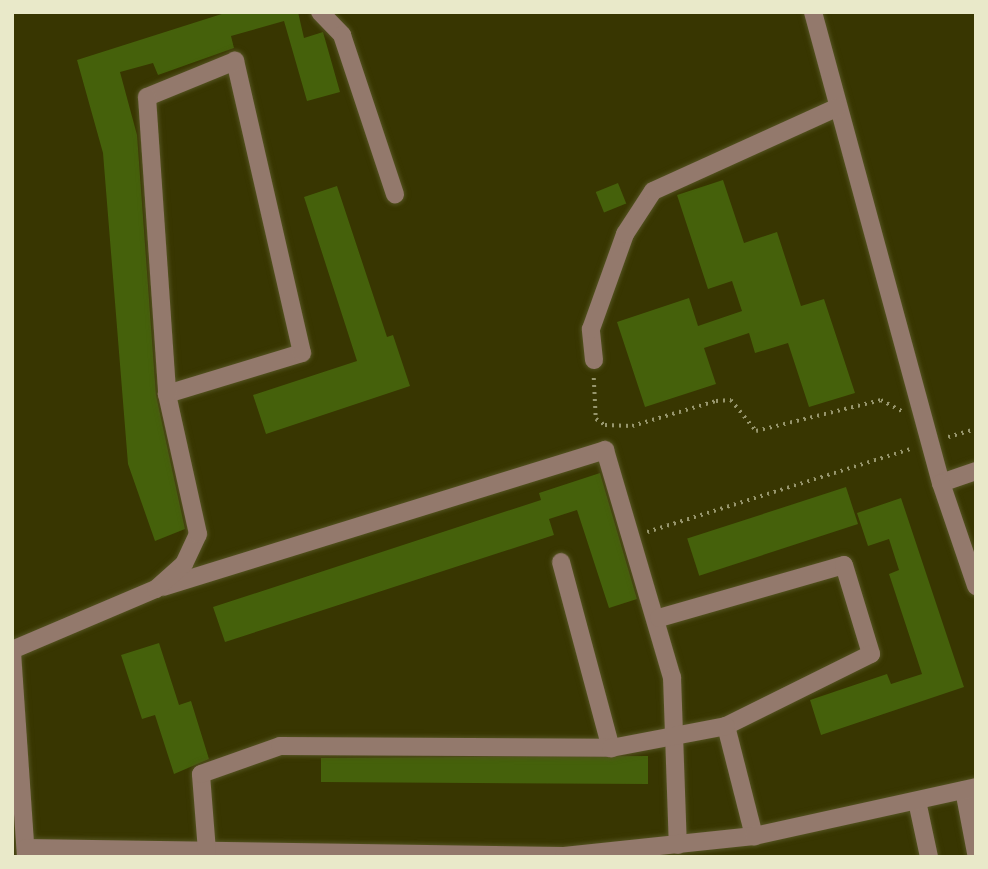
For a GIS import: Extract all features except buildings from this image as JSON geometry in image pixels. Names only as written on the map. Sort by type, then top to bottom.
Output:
[{"type":"street","points":[[320,12],[342,35],[395,194]]},
{"type":"street","points":[[813,12],[836,108],[941,483],[976,586]]},
{"type":"street","points":[[156,589],[184,564],[198,534],[167,394],[147,97],[235,61],[302,353],[167,394]]},
{"type":"street","points":[[594,360],[595,317],[625,234],[653,191],[836,108]]},
{"type":"street","points":[[678,845],[672,677],[659,618],[606,450],[156,589],[12,651],[26,852],[207,851],[564,857],[678,845],[754,836],[970,789],[976,853]]},
{"type":"street","points":[[941,483],[976,471]]},
{"type":"street","points":[[561,562],[611,747]]},
{"type":"street","points":[[207,851],[201,774],[280,746],[611,747],[726,726],[871,654],[844,565],[659,618]]},
{"type":"street","points":[[726,726],[754,836]]},
{"type":"street","points":[[917,801],[929,857]]},
{"type":"path","points":[[594,360],[596,419],[605,425],[632,426],[731,400],[756,431],[881,400],[929,437]]},
{"type":"path","points":[[635,536],[929,437],[976,429]]}]
